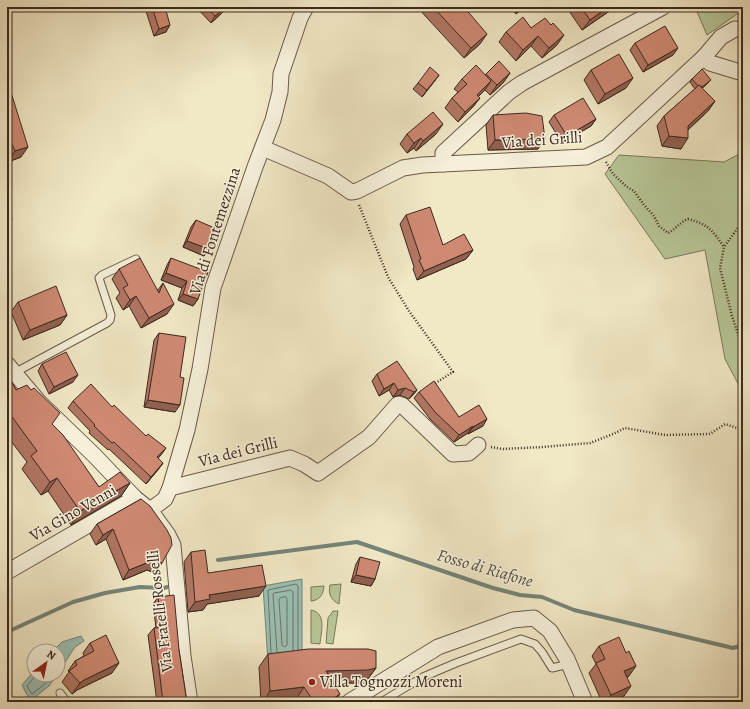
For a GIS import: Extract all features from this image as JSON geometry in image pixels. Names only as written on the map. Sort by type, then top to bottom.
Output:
[{"type":"street","name":"Via di Fontemezzina","points":[[150,510],[165,499],[170,488],[187,430],[200,369],[213,288],[249,182],[273,120],[280,92],[281,74],[300,18],[306,7]]},
{"type":"street","points":[[443,164],[443,154],[509,92],[522,82],[664,7]]},
{"type":"street","name":"Via dei Grilli","points":[[353,192],[403,168],[422,165],[586,157],[607,147],[704,57],[721,37],[734,29]]},
{"type":"street","points":[[704,57],[710,63],[743,73]]},
{"type":"street","points":[[263,148],[328,176],[343,188],[353,192]]},
{"type":"street","name":"Via Fratelli Rosselli","points":[[11,368],[39,402],[94,455],[135,498],[150,510],[168,535],[173,545],[183,656],[190,702]]},
{"type":"street","name":"Via dei Grilli","points":[[170,488],[290,458],[304,464],[318,473],[369,437],[398,404],[402,405],[453,454],[469,453],[478,445]]},
{"type":"street","name":"Via Gino Venni","points":[[7,572],[135,498]]},
{"type":"street","points":[[349,702],[438,647],[513,620],[534,618],[550,630],[569,664],[585,702]]},
{"type":"lane","points":[[11,368],[107,323],[111,316],[99,278],[102,275],[136,259]]},
{"type":"lane","points":[[381,702],[423,677],[521,639],[535,644],[552,668],[569,664]]},
{"type":"lane","points":[[60,693],[67,702]]},
{"type":"path","points":[[600,150],[613,174],[627,187],[634,191],[654,216],[659,226],[668,233],[674,230],[681,222],[688,219],[697,221],[705,224],[724,247]]},
{"type":"path","points":[[353,192],[388,277],[409,311],[453,372],[434,384]]},
{"type":"path","points":[[743,221],[724,247],[720,268],[732,316],[743,349]]},
{"type":"path","points":[[478,445],[502,449],[590,443],[625,428],[665,435],[710,434],[725,424],[743,430]]},
{"type":"green space","points":[[695,7],[743,7],[743,10],[707,35]]},
{"type":"green space","points":[[743,152],[743,393],[725,359],[705,250],[665,259],[605,174],[619,155],[724,162]]},
{"type":"green space","points":[[341,584],[339,604],[334,601],[329,588],[330,585]]},
{"type":"green space","points":[[324,586],[323,592],[317,600],[311,601],[311,587]]},
{"type":"green space","points":[[311,610],[316,612],[321,619],[322,629],[320,644],[311,643]]},
{"type":"green space","points":[[333,611],[338,611],[333,644],[326,643],[328,618]]},
{"type":"water","points":[[302,579],[302,661],[268,662],[263,586]]},
{"type":"water","points":[[81,636],[84,641],[75,647],[66,661],[66,643],[61,643]]},
{"type":"water","points":[[26,680],[26,683],[51,683],[30,701],[22,685]]},
{"type":"building","points":[[152,7],[165,7],[170,25],[159,29]]},
{"type":"building","points":[[207,7],[226,7],[215,16]]},
{"type":"building","points":[[433,7],[464,7],[487,34],[471,48]]},
{"type":"building","points":[[581,7],[608,7],[590,20]]},
{"type":"building","points":[[523,17],[531,28],[545,18],[551,25],[553,23],[564,35],[549,48],[538,36],[523,50],[506,32]]},
{"type":"building","points":[[665,26],[678,48],[648,65],[635,43]]},
{"type":"building","points":[[619,54],[633,78],[605,94],[591,70]]},
{"type":"building","points":[[499,61],[510,73],[497,85],[486,74]]},
{"type":"building","points":[[476,65],[491,81],[477,95],[480,98],[465,112],[452,98],[467,84],[462,79]]},
{"type":"building","points":[[430,67],[439,75],[427,90],[418,83]]},
{"type":"building","points":[[702,69],[711,80],[702,87],[699,85],[698,86],[692,79]]},
{"type":"building","points":[[699,85],[715,101],[688,126],[688,138],[669,136],[664,116]]},
{"type":"building","points":[[9,86],[28,147],[15,151],[12,144],[7,145],[7,87]]},
{"type":"building","points":[[583,98],[596,119],[567,136],[554,115]]},
{"type":"building","points":[[433,112],[443,124],[423,141],[421,138],[414,143],[407,134]]},
{"type":"building","points":[[526,113],[542,116],[545,139],[495,140],[493,115]]},
{"type":"building","points":[[430,207],[443,245],[464,234],[473,250],[424,271],[419,260],[421,259],[406,215]]},
{"type":"building","points":[[196,220],[217,229],[209,249],[187,241]]},
{"type":"building","points":[[140,258],[159,293],[163,283],[174,304],[149,318],[136,296],[130,300],[123,288],[128,285],[119,269]]},
{"type":"building","points":[[171,258],[208,272],[198,299],[183,294],[187,281],[166,273]]},
{"type":"building","points":[[56,286],[67,315],[30,330],[18,302]]},
{"type":"building","points":[[159,333],[186,337],[180,377],[184,378],[180,405],[148,400]]},
{"type":"building","points":[[66,352],[78,375],[54,387],[42,364]]},
{"type":"building","points":[[397,361],[417,390],[414,392],[405,388],[398,390],[394,383],[384,389],[377,374]]},
{"type":"building","points":[[7,373],[16,390],[27,385],[31,390],[34,388],[60,413],[52,424],[63,435],[99,487],[120,472],[130,483],[80,511],[57,478],[50,482],[31,456],[37,451],[7,410]]},
{"type":"building","points":[[434,381],[459,417],[479,405],[487,419],[459,435],[435,412],[419,392]]},
{"type":"building","points":[[91,384],[112,407],[114,405],[146,436],[148,434],[166,448],[157,457],[163,463],[151,477],[114,442],[112,443],[94,426],[95,425],[73,401]]},
{"type":"building","points":[[141,499],[150,506],[167,530],[171,538],[172,545],[162,563],[154,560],[129,570],[113,529],[103,535],[97,524]]},
{"type":"building","points":[[205,550],[208,573],[262,565],[266,586],[209,595],[210,599],[195,602],[191,552]]},
{"type":"building","points":[[360,557],[380,562],[375,579],[356,575]]},
{"type":"building","points":[[174,595],[179,650],[188,702],[163,702],[154,628],[162,627],[158,597]]},
{"type":"building","points":[[106,635],[119,663],[80,683],[69,671],[77,665],[75,661],[94,651],[90,643]]},
{"type":"building","points":[[619,637],[626,653],[629,651],[636,666],[624,671],[631,686],[611,695],[596,663],[605,659],[599,646]]},
{"type":"building","points":[[308,649],[368,649],[376,651],[376,668],[368,670],[326,671],[340,694],[328,702],[314,702],[304,687],[270,691],[268,654]]},
{"type":"waterway","name":"Fosso di Riafone","points":[[218,560],[357,542],[493,588],[520,595],[542,597],[574,610],[733,648],[743,645]]},
{"type":"waterway","name":"Fosso di Riafone","points":[[7,632],[73,602],[105,593],[140,587],[167,587]]},
{"type":"place","name":"Villa Tognozzi Moreni","points":[[312,682]]}]
